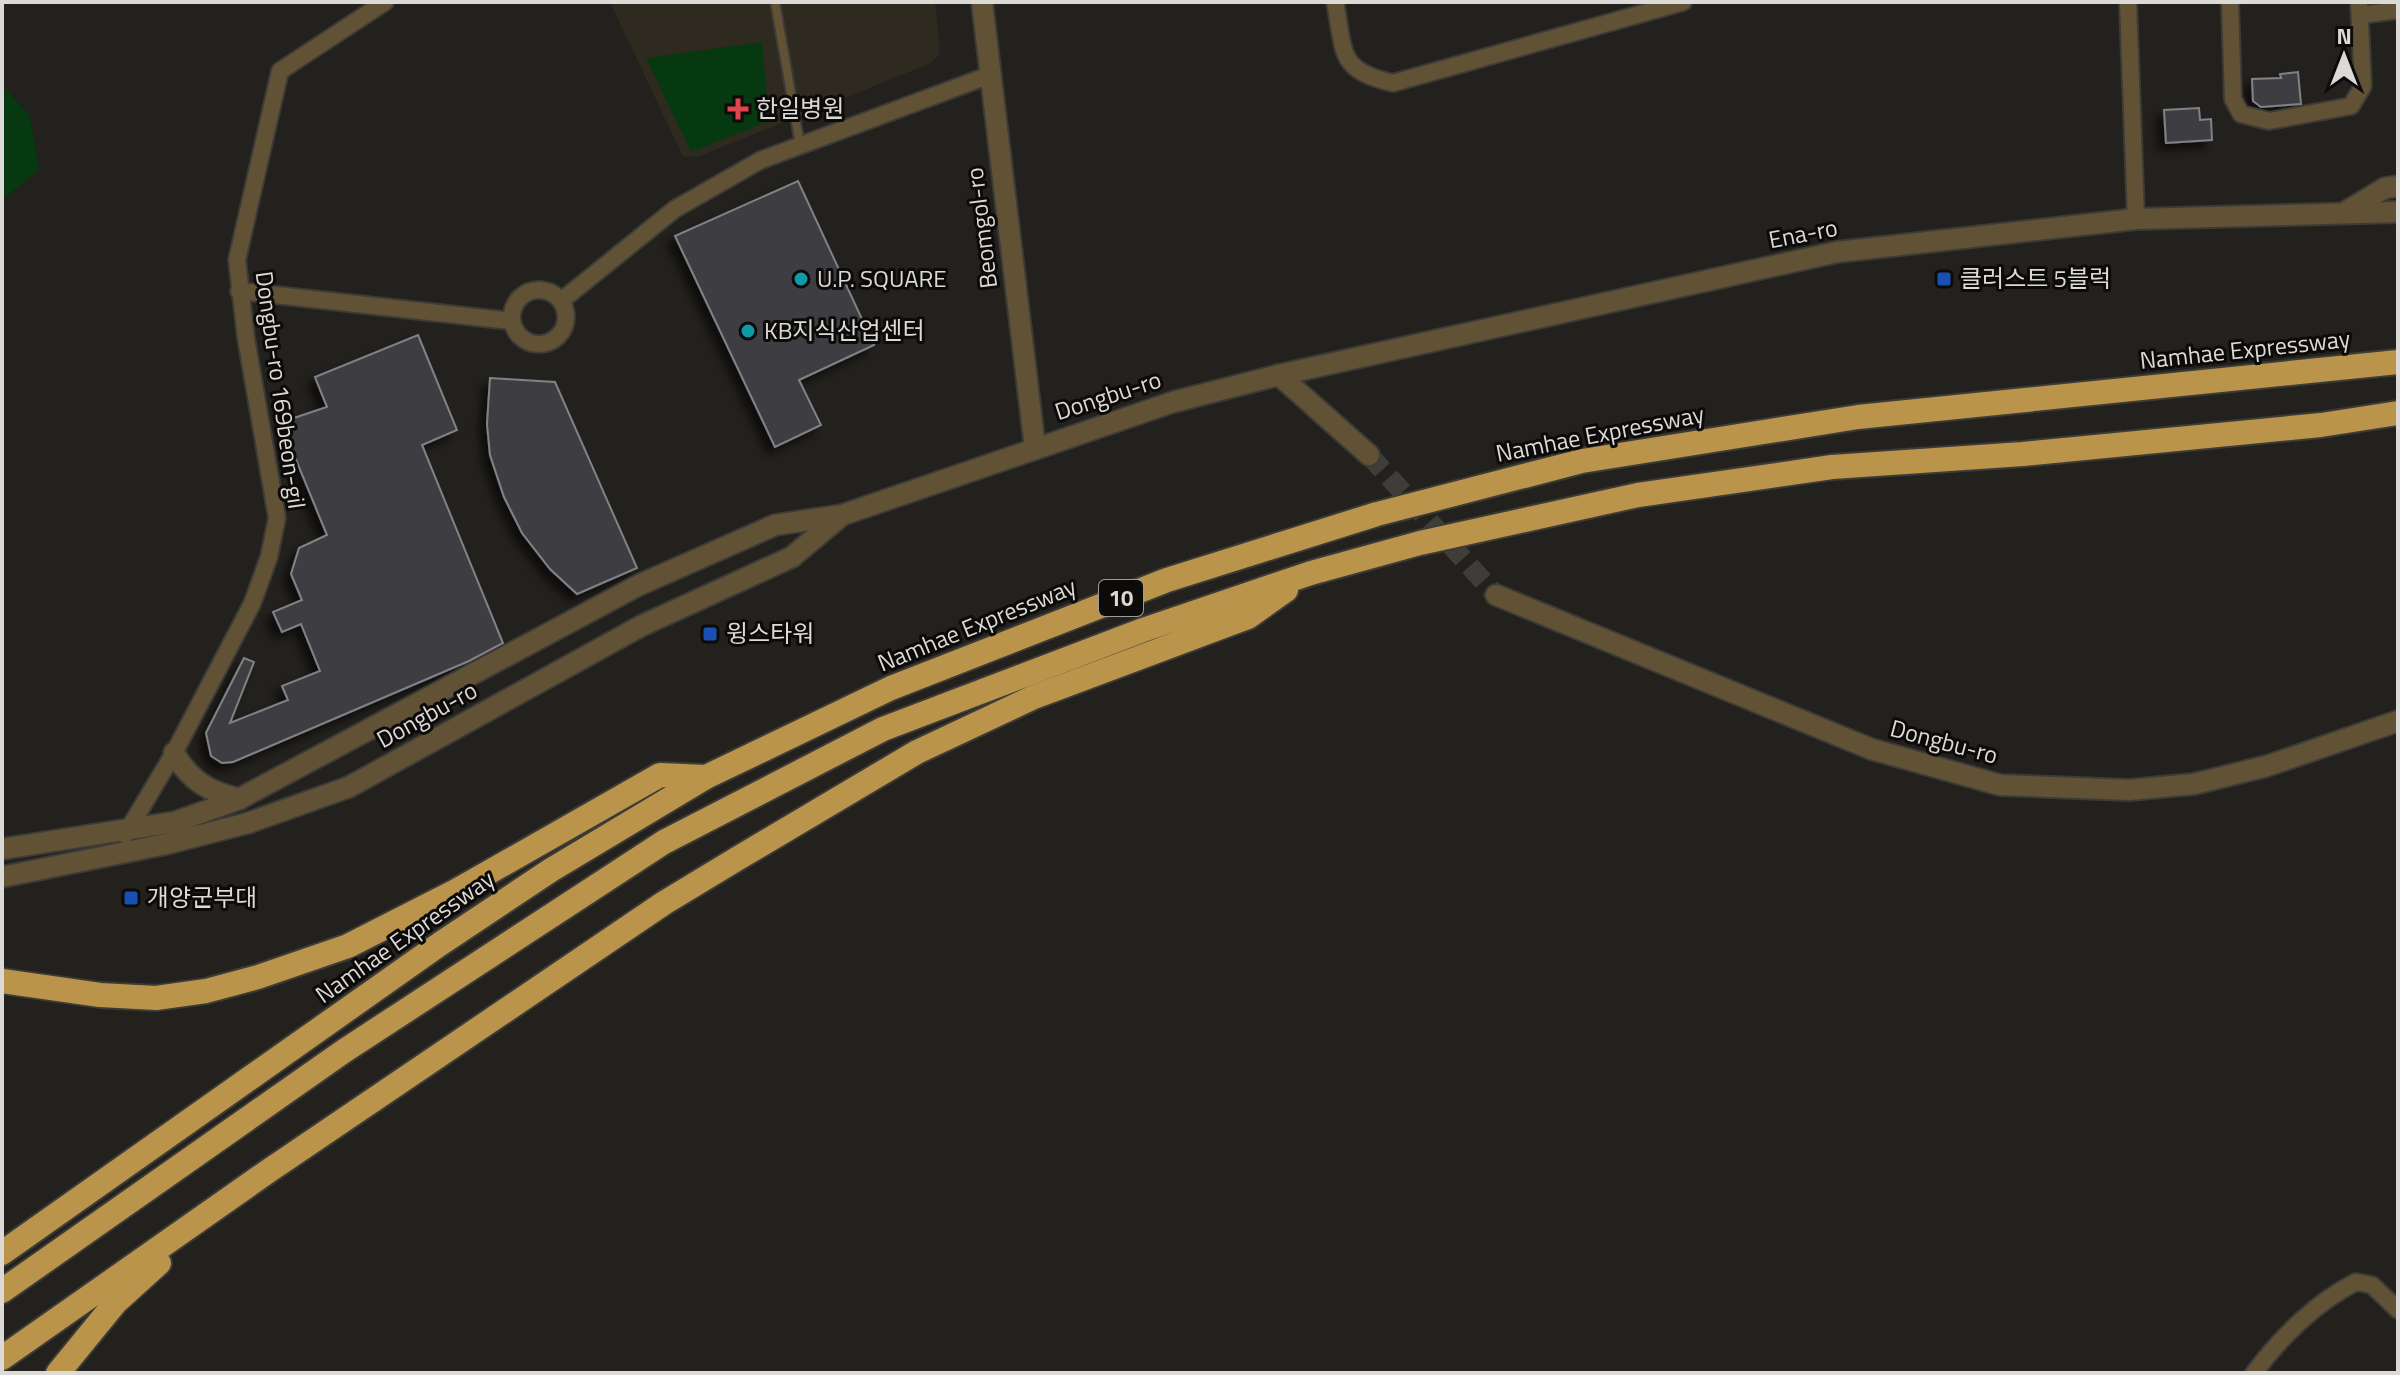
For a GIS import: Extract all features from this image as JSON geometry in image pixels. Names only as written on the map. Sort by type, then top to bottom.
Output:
[{"type":"highway","name":"Namhae Expressway","points":[[2,1253],[440,944],[551,870],[706,777],[891,688],[1167,580],[1377,514],[1582,461],[1858,417],[2398,362]]},
{"type":"highway","name":"10","points":[[2,1291],[344,1051],[664,842],[883,729],[1143,630],[1311,573],[1420,543],[1683,488],[1832,467],[2038,452],[2321,425],[2398,413]]},
{"type":"highway","points":[[2,1358],[664,903],[917,752],[1034,697],[1248,617],[1311,573]]},
{"type":"highway","points":[[2,981],[100,995],[156,998],[206,991],[258,977],[348,946],[456,891],[660,775],[706,777]]},
{"type":"highway","points":[[58,1373],[116,1302],[160,1262],[315,1141]]},
{"type":"street","name":"Dongbu-ro 169beon-gil","points":[[113,856],[174,753],[252,604],[269,557],[277,518],[239,291],[237,260],[280,71],[385,2]]},
{"type":"street","name":"Beomgol-ro","points":[[982,2],[1035,448]]},
{"type":"street","points":[[1335,2],[1346,60],[1364,77],[1393,83],[1683,2]]},
{"type":"street","points":[[2128,2],[2136,219]]},
{"type":"street","points":[[2230,2],[2233,99],[2241,114],[2269,121],[2351,106],[2363,86],[2360,8],[2398,10]]},
{"type":"street","points":[[561,301],[675,209],[761,160],[990,75]]},
{"type":"street","name":"Ena-ro","points":[[2347,211],[2385,188],[2398,186]]},
{"type":"street","name":"Ena-ro","points":[[1279,375],[1837,252],[2136,219],[2398,212]]},
{"type":"street","points":[[239,291],[511,321]]},
{"type":"street","points":[[546,291],[561,301],[565,310],[564,327],[553,341],[544,344],[527,342],[514,330],[511,321],[515,304],[528,292],[546,291]]},
{"type":"street","points":[[1279,375],[1369,455]]},
{"type":"street","name":"Dongbu-ro","points":[[2,849],[175,822],[240,799],[639,585],[775,525],[842,515],[1173,402],[1279,375]]},
{"type":"street","name":"Dongbu-ro","points":[[2,877],[113,856],[248,823],[349,787],[641,626],[792,557],[842,515]]},
{"type":"street","name":"Dongbu-ro","points":[[1496,595],[1871,749],[2000,785],[2129,790],[2194,784],[2267,766],[2398,721]]},
{"type":"street","points":[[174,753],[185,772],[198,784],[218,794],[240,799]]},
{"type":"street","points":[[2254,1373],[2274,1346],[2321,1306],[2356,1282],[2372,1285],[2398,1310]]},
{"type":"lane","points":[[775,2],[800,145]]},
{"type":"shaded area","name":"한일병원","points":[[610,2],[935,2],[940,53],[931,63],[700,156],[683,157]]},
{"type":"green space","points":[[762,42],[769,121],[691,152],[646,58]]},
{"type":"green space","points":[[2,85],[30,116],[39,170],[2,199]]},
{"type":"building","points":[[2298,72],[2301,104],[2261,107],[2253,101],[2252,79],[2281,78],[2280,74]]},
{"type":"building","points":[[2199,108],[2200,120],[2211,119],[2212,140],[2166,143],[2164,110]]},
{"type":"building","points":[[798,181],[874,345],[799,380],[821,425],[775,447],[675,236]]},
{"type":"building","points":[[418,335],[457,430],[422,445],[503,643],[469,661],[233,762],[222,763],[211,756],[206,733],[244,658],[254,662],[230,723],[288,700],[282,686],[320,671],[301,624],[282,632],[273,612],[302,600],[291,574],[299,548],[327,535],[292,450],[285,421],[327,407],[315,377]]},
{"type":"building","points":[[490,378],[555,382],[637,568],[577,594],[550,569],[522,533],[504,497],[490,455],[487,424]]},
{"type":"tunnel","points":[[1369,455],[1496,595]]},
{"type":"place","name":"한일병원","points":[[738,109]]},
{"type":"place","name":"U.P. SQUARE","points":[[801,279]]},
{"type":"place","name":"클러스트 5블럭","points":[[1944,279]]},
{"type":"place","name":"KB지식산업센터","points":[[748,331]]},
{"type":"place","name":"윙스타워","points":[[710,634]]},
{"type":"place","name":"개양군부대","points":[[131,898]]}]
